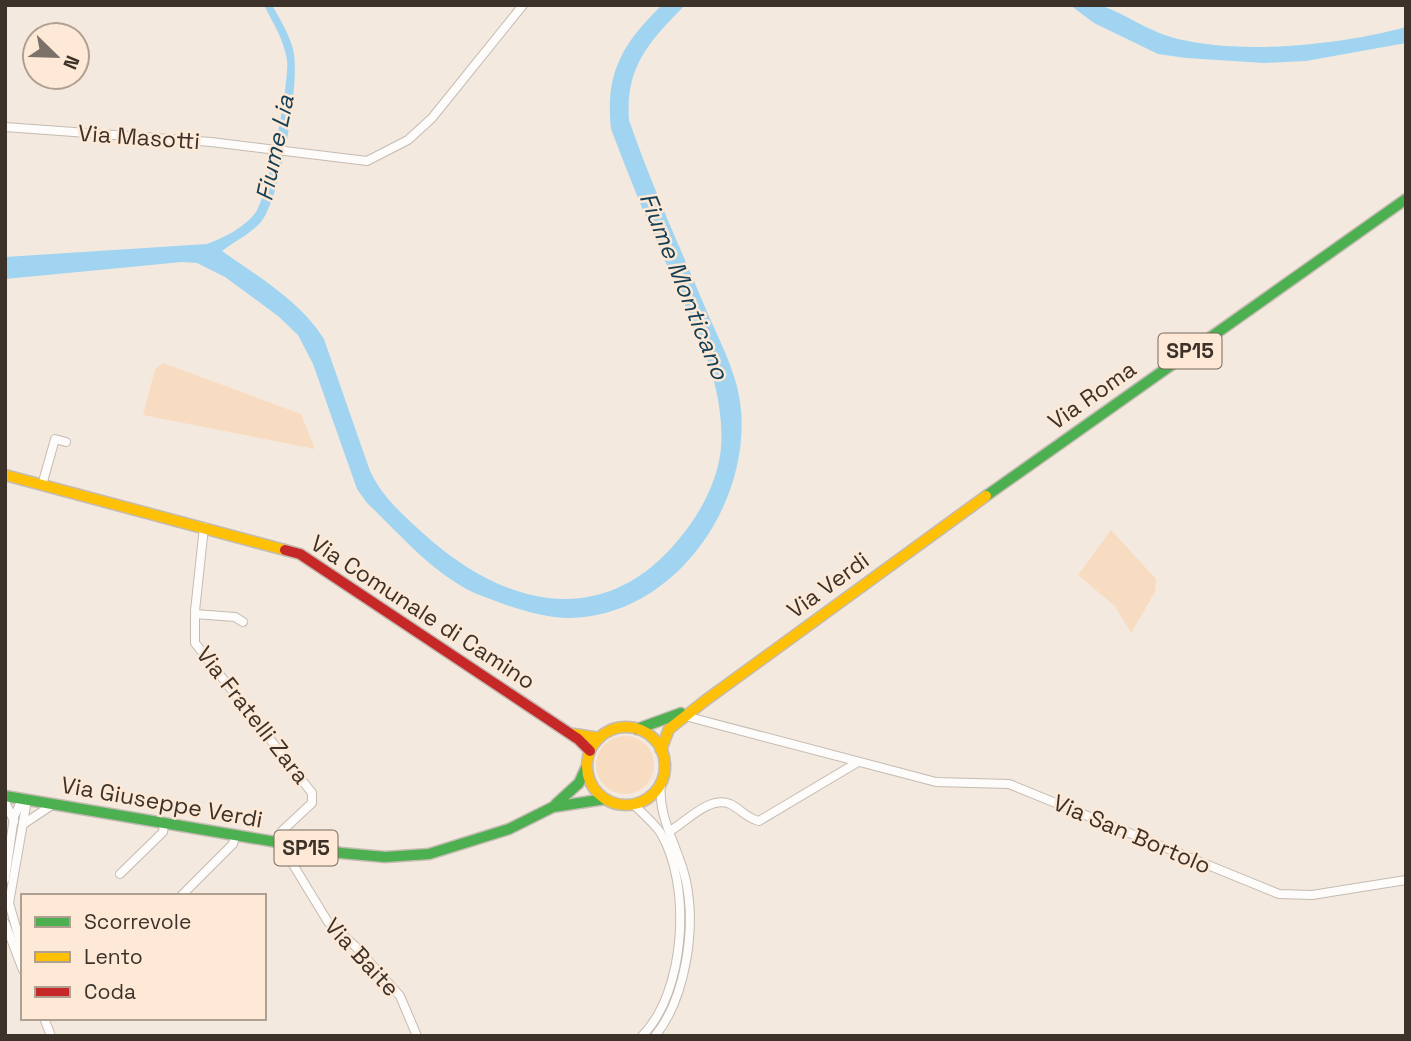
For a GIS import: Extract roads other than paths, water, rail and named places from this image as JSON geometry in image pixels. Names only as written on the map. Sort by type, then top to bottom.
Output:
[{"type":"main road","name":"Via Roma","points":[[974,503],[1406,199]]},
{"type":"main road","name":"Via Comunale di Camino","points":[[5,475],[268,544],[308,559],[568,732],[590,751]]},
{"type":"main road","name":"Via Verdi","points":[[706,700],[974,503]]},
{"type":"main road","name":"SP15","points":[[661,750],[669,729],[706,700]]},
{"type":"main road","name":"SP15","points":[[553,807],[579,783],[590,751],[599,738],[617,729],[637,729],[668,719],[706,700]]},
{"type":"main road","points":[[634,805],[645,800],[661,783],[664,772],[661,750],[647,734],[637,729]]},
{"type":"main road","name":"Via Comunale di Camino","points":[[568,732],[599,738]]},
{"type":"main road","points":[[587,765],[589,778],[605,799]]},
{"type":"main road","name":"Via Giuseppe Verdi","points":[[5,796],[282,844],[385,857],[429,854],[497,834],[553,807]]},
{"type":"main road","name":"SP15","points":[[553,807],[605,799],[634,805]]},
{"type":"street","name":"Via Masotti","points":[[5,127],[185,139],[359,161],[392,151],[408,140],[439,110],[523,5]]},
{"type":"street","points":[[42,485],[55,439],[66,442]]},
{"type":"street","name":"Via Fratelli Zara","points":[[204,527],[195,614],[195,643],[314,797],[282,831],[282,844]]},
{"type":"street","name":"Via Fratelli Zara","points":[[195,614],[235,617],[243,622]]},
{"type":"street","name":"Via San Bortolo","points":[[685,716],[936,782],[1009,784],[1279,894],[1312,895],[1406,880]]},
{"type":"street","points":[[670,831],[707,806],[720,803],[728,803],[752,820],[768,818],[858,762]]},
{"type":"street","points":[[656,1036],[677,996],[688,931],[687,883],[659,798],[661,783]]},
{"type":"street","points":[[5,879],[14,821],[25,800]]},
{"type":"street","points":[[21,946],[8,913],[25,823],[25,800]]},
{"type":"street","points":[[5,802],[14,821]]},
{"type":"street","points":[[25,823],[53,805]]},
{"type":"street","points":[[634,805],[659,832],[673,862],[680,902],[680,935],[673,974],[660,1008],[642,1036]]},
{"type":"street","points":[[120,873],[163,832],[164,824]]},
{"type":"street","points":[[183,894],[233,844],[235,836]]},
{"type":"street","name":"Via Baite","points":[[282,844],[334,930],[355,946],[400,996],[417,1036]]},
{"type":"street","points":[[5,923],[21,965]]},
{"type":"street","points":[[43,1020],[51,1036]]},
{"type":"water","points":[[264,5],[272,5],[293,48],[294,90],[287,141],[275,190],[261,222],[222,251],[291,301],[324,339],[370,471],[394,506],[455,559],[487,579],[520,592],[553,598],[586,597],[618,588],[650,568],[679,539],[694,519],[712,485],[719,460],[721,422],[718,397],[703,347],[611,129],[611,91],[614,75],[627,47],[662,5],[685,5],[642,56],[631,84],[629,120],[730,366],[740,402],[741,440],[734,477],[720,514],[700,547],[673,575],[642,598],[607,612],[569,618],[547,616],[482,596],[435,568],[367,503],[357,489],[313,364],[298,335],[278,316],[225,277],[197,263],[182,262],[5,279],[5,257],[207,244],[234,231],[251,218],[261,201],[272,162],[287,72],[283,45]]},
{"type":"water","points":[[1070,5],[1102,6],[1162,34],[1197,43],[1288,46],[1351,39],[1406,27],[1406,43],[1306,61],[1264,63],[1186,58],[1158,54],[1094,23]]},
{"type":"water label","name":"Fiume Lia","points":[[275,148]]},
{"type":"water label","name":"Fiume Monticano","points":[[684,286]]}]
